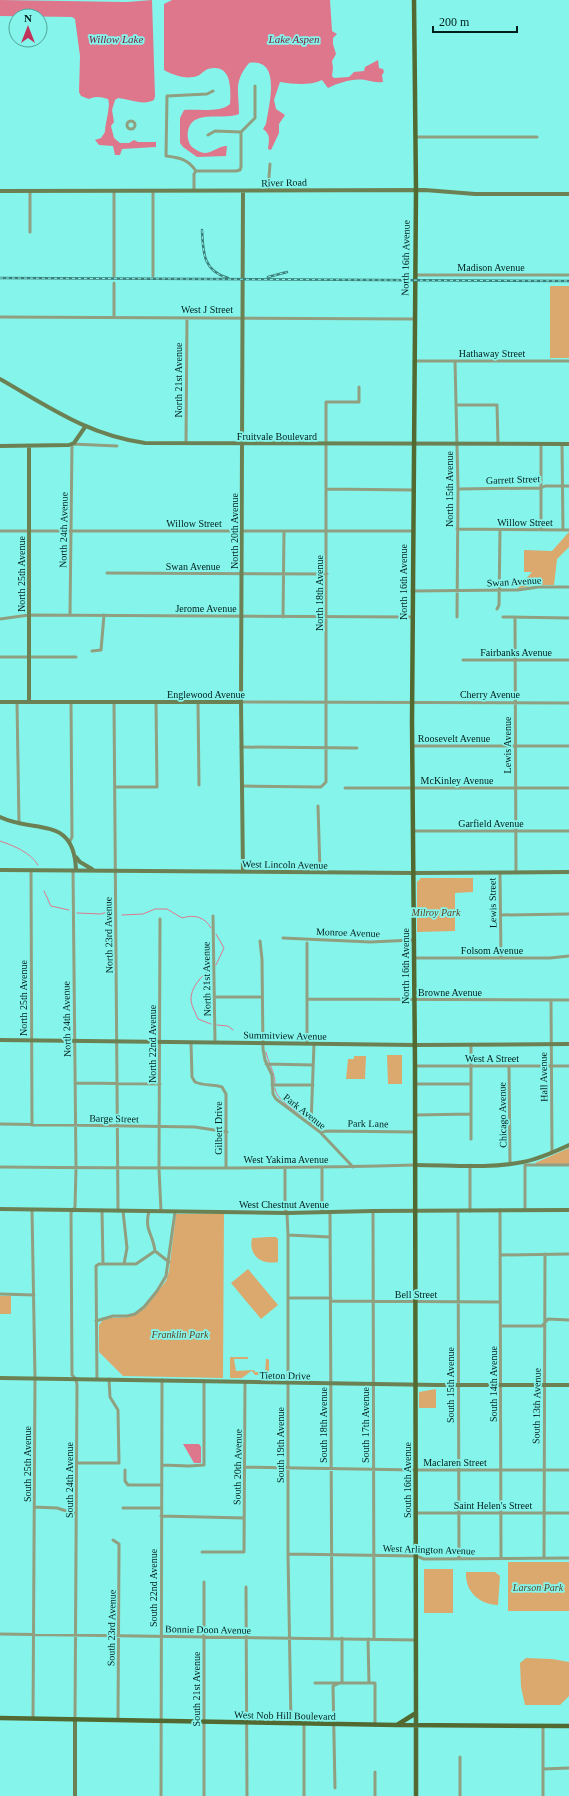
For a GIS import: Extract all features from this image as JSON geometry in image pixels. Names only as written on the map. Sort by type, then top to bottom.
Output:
[{"type":"main road","name":"North 16th Avenue","points":[[414,0],[416,190],[412,531],[412,873],[414,940],[415,1165]]},
{"type":"main road","name":"South 16th Avenue","points":[[415,1165],[416,1796]]},
{"type":"main road","points":[[398,1726],[416,1712]]},
{"type":"main road","name":"West Nob Hill Boulevard","points":[[0,1718],[161,1720],[416,1727],[569,1726]]},
{"type":"street","points":[[196,171],[240,170],[241,132],[255,118],[255,86]]},
{"type":"street","points":[[196,171],[191,163],[186,159],[166,156],[167,96],[208,94],[213,92]]},
{"type":"street","points":[[208,135],[215,131],[241,132]]},
{"type":"street","points":[[416,137],[537,137]]},
{"type":"street","points":[[268,190],[270,164]]},
{"type":"street","points":[[194,190],[194,174],[196,171]]},
{"type":"street","name":"River Road","points":[[0,191],[416,190],[475,194],[569,194]]},
{"type":"street","points":[[30,191],[30,232]]},
{"type":"street","points":[[114,191],[114,276]]},
{"type":"street","points":[[153,191],[153,276]]},
{"type":"street","name":"North 20th Avenue","points":[[243,191],[241,616],[243,872]]},
{"type":"street","name":"Madison Avenue","points":[[414,275],[569,275]]},
{"type":"street","points":[[114,282],[114,317]]},
{"type":"street","name":"West J Street","points":[[0,317],[414,319]]},
{"type":"street","name":"North 21st Avenue","points":[[186,443],[187,318]]},
{"type":"street","name":"North 15th Avenue","points":[[455,360],[458,489],[457,617]]},
{"type":"street","name":"Hathaway Street","points":[[414,361],[569,361]]},
{"type":"street","name":"Fruitvale Boulevard","points":[[0,379],[85,427],[112,437],[145,443],[569,444]]},
{"type":"street","name":"North 18th Avenue","points":[[242,786],[318,787],[324,785],[326,779],[326,402],[359,402],[359,387]]},
{"type":"street","points":[[456,405],[497,405],[498,444]]},
{"type":"street","points":[[72,444],[85,427]]},
{"type":"street","points":[[0,446],[72,444],[117,446]]},
{"type":"street","name":"North 24th Avenue","points":[[70,615],[72,444]]},
{"type":"street","points":[[541,444],[541,530]]},
{"type":"street","points":[[562,444],[563,530]]},
{"type":"street","name":"North 25th Avenue","points":[[29,446],[29,702]]},
{"type":"street","name":"Garrett Street","points":[[458,489],[540,488],[544,486],[569,486]]},
{"type":"street","points":[[327,489],[413,490]]},
{"type":"street","name":"Willow Street","points":[[457,529],[569,530]]},
{"type":"street","points":[[497,609],[499,605],[500,590],[500,530]]},
{"type":"street","name":"Willow Street","points":[[0,531],[412,531]]},
{"type":"street","points":[[283,617],[284,531]]},
{"type":"street","name":"Swan Avenue","points":[[107,573],[327,574]]},
{"type":"street","name":"Swan Avenue","points":[[412,591],[522,590],[538,587],[569,587]]},
{"type":"street","name":"Jerome Avenue","points":[[0,619],[29,615],[412,617]]},
{"type":"street","points":[[92,652],[98,652],[102,646],[104,615]]},
{"type":"street","points":[[503,617],[569,618]]},
{"type":"street","name":"Lewis Avenue","points":[[515,617],[516,872]]},
{"type":"street","points":[[0,657],[76,657]]},
{"type":"street","name":"Fairbanks Avenue","points":[[463,660],[569,660]]},
{"type":"street","name":"Englewood Avenue","points":[[0,702],[412,702]]},
{"type":"street","points":[[17,702],[19,824]]},
{"type":"street","points":[[70,841],[72,837],[71,702]]},
{"type":"street","name":"North 23rd Avenue","points":[[114,702],[118,1168]]},
{"type":"street","points":[[115,787],[157,787],[156,702]]},
{"type":"street","points":[[198,702],[199,785]]},
{"type":"street","name":"Cherry Avenue","points":[[412,702],[569,702]]},
{"type":"street","name":"Roosevelt Avenue","points":[[412,746],[569,746]]},
{"type":"street","points":[[241,747],[357,748]]},
{"type":"street","name":"McKinley Avenue","points":[[345,788],[569,788]]},
{"type":"street","points":[[318,806],[320,872]]},
{"type":"street","points":[[0,817],[19,824],[52,829],[61,833],[70,841],[75,856],[80,862],[94,870]]},
{"type":"street","name":"Garfield Avenue","points":[[412,831],[569,831]]},
{"type":"street","points":[[74,870],[75,856]]},
{"type":"street","name":"West Lincoln Avenue","points":[[0,870],[412,873],[569,872]]},
{"type":"street","name":"North 25th Avenue","points":[[30,870],[32,1125]]},
{"type":"street","name":"North 24th Avenue","points":[[74,870],[76,1168]]},
{"type":"street","name":"Lewis Street","points":[[500,872],[501,958]]},
{"type":"street","points":[[501,914],[569,914]]},
{"type":"street","name":"North 21st Avenue","points":[[214,916],[215,1042]]},
{"type":"street","name":"North 22nd Avenue","points":[[159,1169],[160,919]]},
{"type":"street","name":"Monroe Avenue","points":[[283,938],[370,942],[414,940]]},
{"type":"street","name":"Park Avenue","points":[[260,941],[262,959],[263,1043],[272,1075],[273,1094],[276,1099],[320,1132],[353,1167]]},
{"type":"street","points":[[307,943],[307,1044]]},
{"type":"street","name":"Folsom Avenue","points":[[414,958],[550,958],[569,956]]},
{"type":"street","points":[[214,997],[262,998]]},
{"type":"street","name":"Browne Avenue","points":[[307,999],[569,1000]]},
{"type":"street","name":"Hall Avenue","points":[[551,1000],[552,1153]]},
{"type":"street","name":"Summitview Avenue","points":[[0,1040],[414,1045],[569,1044]]},
{"type":"street","name":"Gilbert Drive","points":[[192,1042],[192,1076],[195,1082],[201,1085],[216,1085],[222,1087],[226,1094],[226,1167]]},
{"type":"street","points":[[312,1125],[314,1044]]},
{"type":"street","points":[[471,1045],[471,1139]]},
{"type":"street","points":[[268,1064],[313,1065]]},
{"type":"street","name":"West A Street","points":[[415,1066],[569,1066]]},
{"type":"street","name":"Chicago Avenue","points":[[509,1066],[510,1164]]},
{"type":"street","points":[[75,1083],[160,1084]]},
{"type":"street","points":[[415,1084],[470,1084]]},
{"type":"street","points":[[272,1085],[313,1086]]},
{"type":"street","points":[[415,1115],[471,1114]]},
{"type":"street","name":"Barge Street","points":[[0,1124],[206,1127],[227,1132]]},
{"type":"street","name":"Park Lane","points":[[320,1132],[415,1132]]},
{"type":"street","name":"West Yakima Avenue","points":[[0,1167],[159,1169],[226,1167],[322,1168],[524,1164],[552,1153],[569,1144]]},
{"type":"street","points":[[525,1210],[524,1164],[569,1165]]},
{"type":"street","points":[[470,1165],[470,1211]]},
{"type":"street","name":"South 19th Avenue","points":[[285,1167],[285,1210],[287,1213],[288,1235],[288,1554],[291,1724]]},
{"type":"street","name":"South 24th Avenue","points":[[75,1796],[77,1463],[76,1379],[72,1375],[71,1213],[74,1210],[76,1168]]},
{"type":"street","points":[[118,1168],[118,1211]]},
{"type":"street","points":[[322,1168],[322,1212]]},
{"type":"street","points":[[159,1169],[161,1211]]},
{"type":"street","name":"West Chestnut Avenue","points":[[0,1210],[287,1213],[415,1210],[569,1210]]},
{"type":"street","name":"South 25th Avenue","points":[[32,1210],[35,1378],[33,1719]]},
{"type":"street","points":[[102,1210],[103,1264]]},
{"type":"street","name":"South 14th Avenue","points":[[500,1210],[501,1558]]},
{"type":"street","points":[[123,1211],[127,1248],[124,1264]]},
{"type":"street","points":[[149,1211],[146,1226],[154,1244],[155,1251],[169,1262]]},
{"type":"street","name":"South 17th Avenue","points":[[373,1211],[372,1301],[374,1639]]},
{"type":"street","name":"South 15th Avenue","points":[[458,1211],[459,1558]]},
{"type":"street","points":[[96,1321],[113,1316],[127,1316],[135,1314],[144,1307],[157,1291],[166,1276],[169,1262],[174,1212]]},
{"type":"street","name":"South 18th Avenue","points":[[330,1212],[330,1555],[332,1638]]},
{"type":"street","points":[[288,1235],[330,1237]]},
{"type":"street","points":[[97,1379],[97,1264],[136,1264],[155,1251]]},
{"type":"street","name":"South 13th Avenue","points":[[544,1558],[543,1470],[545,1254]]},
{"type":"street","points":[[501,1255],[569,1254]]},
{"type":"street","points":[[0,1294],[34,1296]]},
{"type":"street","name":"Bell Street","points":[[288,1298],[416,1302],[500,1302]]},
{"type":"street","points":[[501,1326],[542,1326],[548,1319],[569,1320]]},
{"type":"street","name":"Tieton Drive","points":[[0,1378],[331,1384],[569,1385]]},
{"type":"street","points":[[77,1463],[119,1463],[118,1410],[110,1398],[109,1379]]},
{"type":"street","name":"South 22nd Avenue","points":[[161,1796],[162,1380]]},
{"type":"street","points":[[162,1465],[204,1465],[204,1381]]},
{"type":"street","name":"South 20th Avenue","points":[[202,1552],[244,1552],[245,1382]]},
{"type":"street","name":"Maclaren Street","points":[[245,1467],[416,1470],[569,1470]]},
{"type":"street","points":[[125,1470],[125,1481],[128,1485],[162,1485]]},
{"type":"street","points":[[34,1507],[57,1508],[76,1514]]},
{"type":"street","points":[[123,1508],[161,1508]]},
{"type":"street","name":"Saint Helen's Street","points":[[416,1513],[569,1514]]},
{"type":"street","points":[[161,1516],[244,1518]]},
{"type":"street","name":"South 23rd Avenue","points":[[113,1540],[119,1544],[118,1720]]},
{"type":"street","name":"West Arlington Avenue","points":[[288,1554],[416,1556],[424,1559],[569,1558]]},
{"type":"street","name":"South 21st Avenue","points":[[204,1582],[204,1796]]},
{"type":"street","points":[[246,1587],[247,1796]]},
{"type":"street","name":"Bonnie Doon Avenue","points":[[0,1634],[416,1640]]},
{"type":"street","points":[[336,1788],[333,1686],[342,1682],[342,1638]]},
{"type":"street","points":[[368,1639],[368,1683]]},
{"type":"street","points":[[315,1683],[375,1683],[375,1725]]},
{"type":"street","points":[[304,1724],[304,1796]]},
{"type":"street","points":[[543,1726],[543,1796]]},
{"type":"street","points":[[460,1757],[460,1796]]},
{"type":"street","points":[[544,1769],[569,1768]]},
{"type":"street","points":[[375,1772],[375,1796]]},
{"type":"green space","points":[[550,286],[569,286],[569,358],[550,358]]},
{"type":"green space","points":[[569,532],[569,547],[557,559],[554,585],[534,585],[517,589],[532,572],[524,572],[524,550],[552,551]]},
{"type":"green space","name":"Milroy Park","points":[[421,878],[473,878],[473,892],[455,893],[455,931],[417,932],[417,882]]},
{"type":"green space","points":[[387,1055],[402,1055],[402,1084],[388,1084]]},
{"type":"green space","points":[[354,1056],[366,1056],[365,1079],[346,1079],[348,1059],[354,1059]]},
{"type":"green space","points":[[569,1148],[569,1164],[535,1163]]},
{"type":"green space","name":"Franklin Park","points":[[176,1214],[224,1214],[223,1378],[123,1376],[99,1352],[99,1325],[103,1320],[129,1317],[144,1309],[166,1281],[169,1271]]},
{"type":"green space","points":[[276,1237],[278,1239],[278,1262],[272,1263],[262,1260],[254,1254],[252,1250],[252,1238]]},
{"type":"green space","points":[[248,1269],[278,1305],[261,1319],[231,1283]]},
{"type":"green space","points":[[0,1296],[11,1296],[11,1314],[0,1314]]},
{"type":"green space","points":[[230,1357],[248,1357],[248,1359],[234,1359],[236,1371],[254,1370],[255,1372],[265,1372],[266,1359],[268,1359],[269,1375],[255,1375],[252,1371],[242,1378],[230,1378]]},
{"type":"green space","points":[[436,1389],[436,1408],[419,1408],[419,1392]]},
{"type":"green space","name":"Larson Park","points":[[508,1562],[569,1562],[569,1611],[508,1611]]},
{"type":"green space","points":[[424,1569],[453,1569],[453,1613],[424,1613]]},
{"type":"green space","points":[[466,1572],[495,1572],[500,1576],[498,1605],[485,1602],[474,1596],[466,1579]]},
{"type":"green space","points":[[526,1658],[552,1659],[569,1662],[569,1696],[560,1705],[525,1705],[521,1687],[520,1663]]},
{"type":"water","name":"Willow Lake","points":[[0,0],[127,2],[152,0],[154,100],[150,102],[141,102],[118,98],[115,100],[112,110],[114,122],[111,126],[114,138],[120,143],[129,143],[134,140],[138,142],[156,142],[156,147],[122,149],[120,155],[115,155],[113,146],[99,145],[95,140],[101,138],[105,132],[109,102],[108,99],[101,97],[89,99],[81,96],[79,92],[80,56],[75,19],[72,17],[48,17],[48,8],[8,8],[8,16],[0,16]]},
{"type":"water","name":"Lake Aspen","points":[[172,0],[330,0],[332,31],[337,34],[333,38],[336,54],[332,61],[332,76],[334,78],[349,77],[354,72],[364,71],[365,67],[378,60],[379,68],[383,69],[384,72],[382,75],[383,82],[351,80],[328,88],[322,80],[307,84],[280,82],[274,100],[276,109],[285,115],[279,124],[279,133],[271,150],[268,149],[268,136],[266,131],[263,129],[266,124],[271,95],[270,75],[266,68],[259,63],[249,63],[241,76],[238,87],[239,114],[233,116],[202,117],[191,124],[188,131],[189,143],[195,149],[202,153],[207,153],[227,146],[226,156],[197,157],[180,143],[180,118],[184,110],[215,110],[226,107],[230,104],[230,85],[226,73],[216,68],[205,70],[193,77],[175,75],[164,70],[164,4]]},
{"type":"water","points":[[183,1444],[199,1444],[201,1447],[201,1463],[194,1463]]},
{"type":"waterway","points":[[0,841],[16,847],[31,856],[38,865]]},
{"type":"waterway","points":[[44,891],[51,906],[69,910]]},
{"type":"waterway","points":[[122,915],[143,914],[155,909],[167,909],[182,918],[191,916],[199,917],[206,921],[211,928]]},
{"type":"waterway","points":[[77,913],[101,914],[112,912]]},
{"type":"waterway","points":[[216,934],[224,948],[216,965]]},
{"type":"waterway","points":[[211,969],[194,987],[191,1001],[198,1019],[211,1024]]},
{"type":"waterway","points":[[217,1025],[228,1026],[233,1030]]},
{"type":"waterway","points":[[266,1052],[274,1075],[275,1083]]},
{"type":"waterway","points":[[275,1088],[276,1093],[283,1101],[307,1119]]},
{"type":"railway","points":[[202,230],[204,253],[209,266],[220,275],[228,278]]},
{"type":"railway","points":[[268,277],[287,272]]},
{"type":"railway","points":[[0,278],[569,281]]}]
